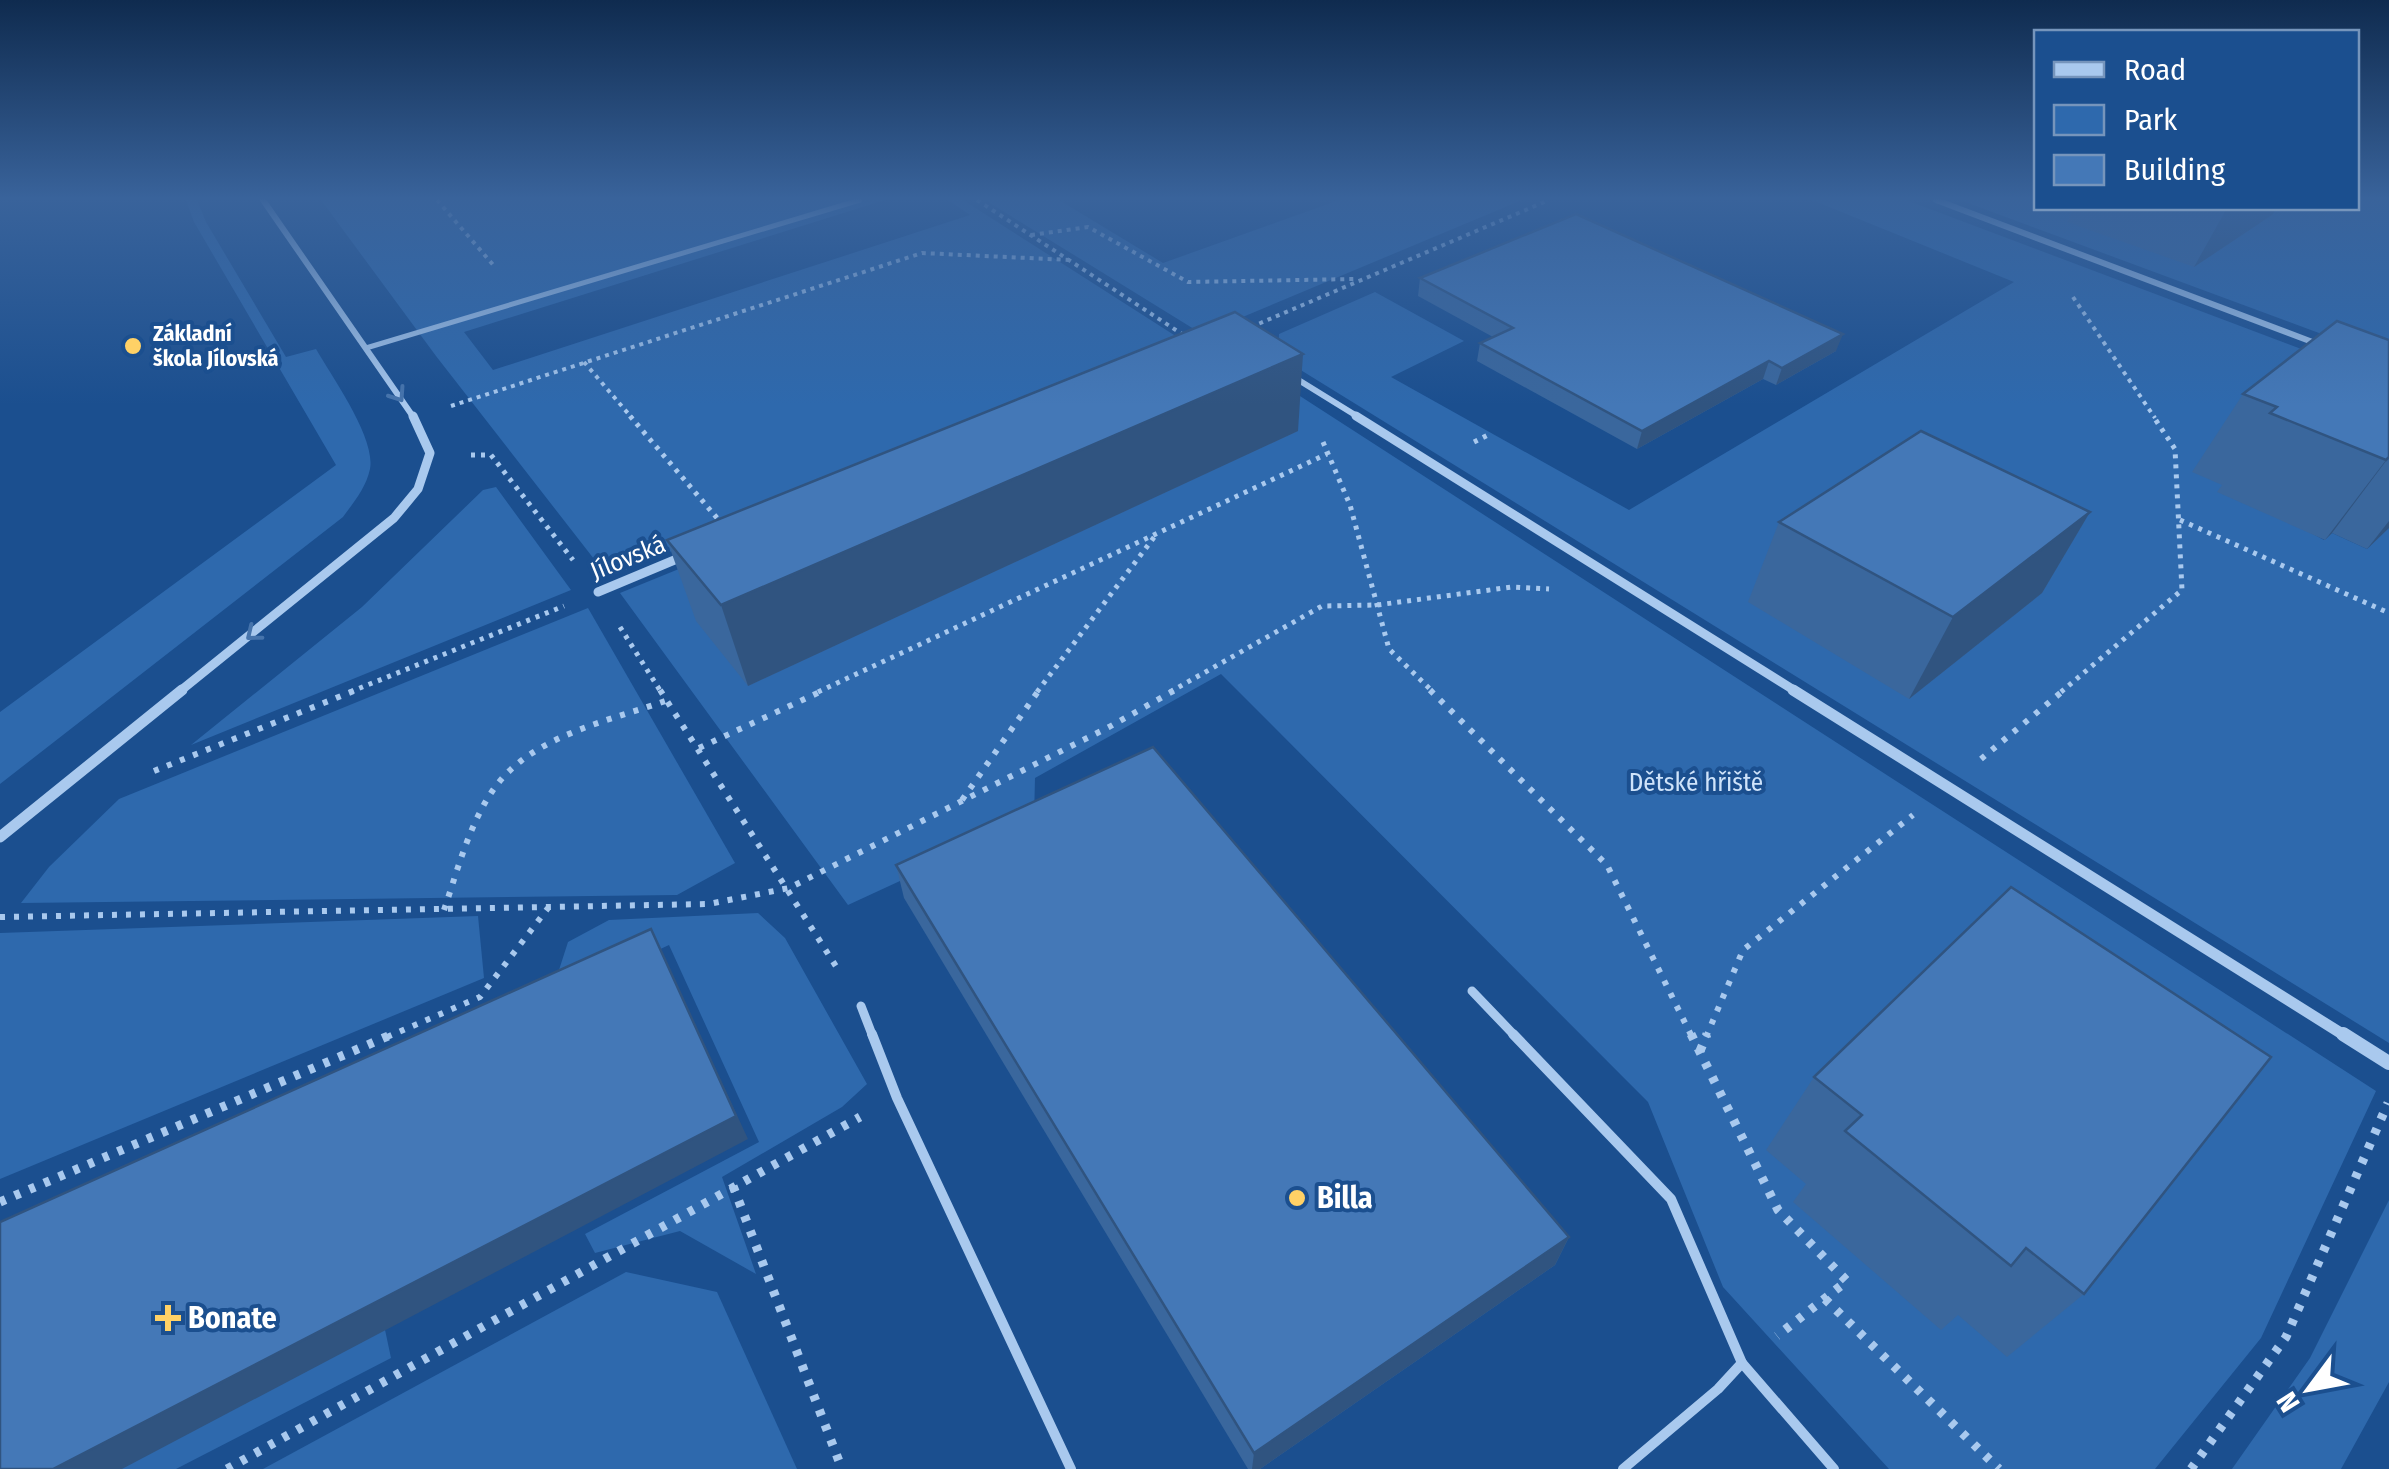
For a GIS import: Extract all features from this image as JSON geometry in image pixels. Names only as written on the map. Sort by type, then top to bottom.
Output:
[{"type":"street","points":[[0,837],[394,518],[418,489],[430,453],[414,418],[310,269]]},
{"type":"street","points":[[2118,269],[2336,351]]},
{"type":"street","points":[[1229,336],[2389,1063]]},
{"type":"street","name":"Jílovská","points":[[598,592],[733,536]]},
{"type":"lane","points":[[366,348],[631,269]]},
{"type":"lane","points":[[1472,992],[1671,1200],[1742,1364],[1834,1469]]},
{"type":"lane","points":[[861,1006],[897,1098],[1072,1469]]},
{"type":"lane","points":[[1624,1469],[1742,1364]]},
{"type":"path","points":[[495,269],[523,301]]},
{"type":"path","points":[[414,418],[874,269]]},
{"type":"path","points":[[1083,269],[1186,336]]},
{"type":"path","points":[[1164,269],[1188,282],[1360,279]]},
{"type":"path","points":[[1229,336],[1385,269]]},
{"type":"path","points":[[1700,1052],[1743,950],[1948,787],[2182,590],[2175,449],[2054,269]]},
{"type":"path","points":[[584,362],[733,536]]},
{"type":"path","points":[[1310,388],[1326,454],[1350,504],[1388,649],[1606,866],[1778,1210],[1847,1281],[1742,1364]]},
{"type":"path","points":[[698,748],[1377,429]]},
{"type":"path","points":[[469,455],[491,455],[598,592],[861,1006]]},
{"type":"path","points":[[2179,520],[2389,613]]},
{"type":"path","points":[[960,803],[1072,640],[1156,535]]},
{"type":"path","points":[[0,917],[709,904],[789,888],[1108,728],[1322,606],[1377,605],[1512,587],[1567,590]]},
{"type":"path","name":"Jílovská","points":[[146,774],[598,592]]},
{"type":"path","points":[[444,910],[463,852],[504,776],[537,751],[668,700]]},
{"type":"path","points":[[0,1202],[480,997],[548,908]]},
{"type":"path","points":[[227,1469],[897,1098]]},
{"type":"path","points":[[2190,1469],[2286,1337],[2389,1101]]},
{"type":"path","points":[[732,1186],[842,1469]]},
{"type":"path","points":[[1825,1299],[1999,1469]]},
{"type":"green space","points":[[221,269],[234,269],[286,357],[316,349],[360,425],[370,456],[368,476],[343,517],[0,784],[0,712],[336,465]]},
{"type":"green space","points":[[372,269],[666,269],[464,332],[493,370],[805,269],[1070,269],[1185,342],[608,577]]},
{"type":"green space","points":[[1096,269],[1358,269],[1202,334]]},
{"type":"green space","points":[[1981,269],[2088,269],[2389,382],[2224,486],[2324,540],[2332,533],[2367,549],[2389,527],[2389,1043],[1278,356],[1279,334],[1375,292],[1464,341],[1391,377],[1629,510],[2014,282]]},
{"type":"green space","points":[[2145,269],[2389,269],[2389,359]]},
{"type":"green space","name":"Dětské hřiště","points":[[1183,363],[1286,387],[2376,1091],[2261,1338],[2155,1469],[1889,1469],[1723,1287],[1648,1102],[1221,674],[1035,778],[1034,819],[848,905],[620,593]]},
{"type":"green space","points":[[496,487],[571,590],[191,745],[362,607],[483,490]]},
{"type":"green space","points":[[588,608],[735,863],[677,895],[21,903],[49,867],[119,799]]},
{"type":"green space","points":[[758,913],[785,938],[867,1084],[842,1107],[722,1177],[756,1274],[680,1231],[595,1253],[585,1234],[759,1142],[669,945],[549,1001],[568,942],[609,920]]},
{"type":"green space","points":[[478,916],[484,978],[0,1179],[0,933]]},
{"type":"green space","points":[[2389,1200],[2389,1382],[2341,1469],[2232,1469],[2310,1358]]},
{"type":"green space","points":[[626,1272],[717,1292],[797,1469],[263,1469]]},
{"type":"green space","points":[[384,1325],[391,1358],[176,1469],[106,1469]]},
{"type":"building","points":[[1443,269],[1697,269],[1843,334],[1782,368],[1769,361],[1642,431],[1480,343],[1513,328],[1420,278]]},
{"type":"building","points":[[1235,312],[1303,354],[721,605],[667,540]]},
{"type":"building","points":[[2337,321],[2389,340],[2386,460],[2270,413],[2277,407],[2243,394]]},
{"type":"building","points":[[1921,431],[2090,512],[1953,617],[1779,522]]},
{"type":"building","points":[[1153,747],[1569,1237],[1254,1453],[896,865]]},
{"type":"building","points":[[2011,887],[2271,1057],[2084,1294],[2026,1248],[2011,1266],[1845,1131],[1862,1115],[1814,1077]]},
{"type":"building","points":[[651,929],[736,1116],[53,1469],[0,1469],[0,1222]]},
{"type":"place","name":"Základní škola Jílovská","points":[[133,346]]},
{"type":"place","name":"Billa","points":[[1297,1198]]},
{"type":"place","name":"Bonate","points":[[168,1318]]}]
